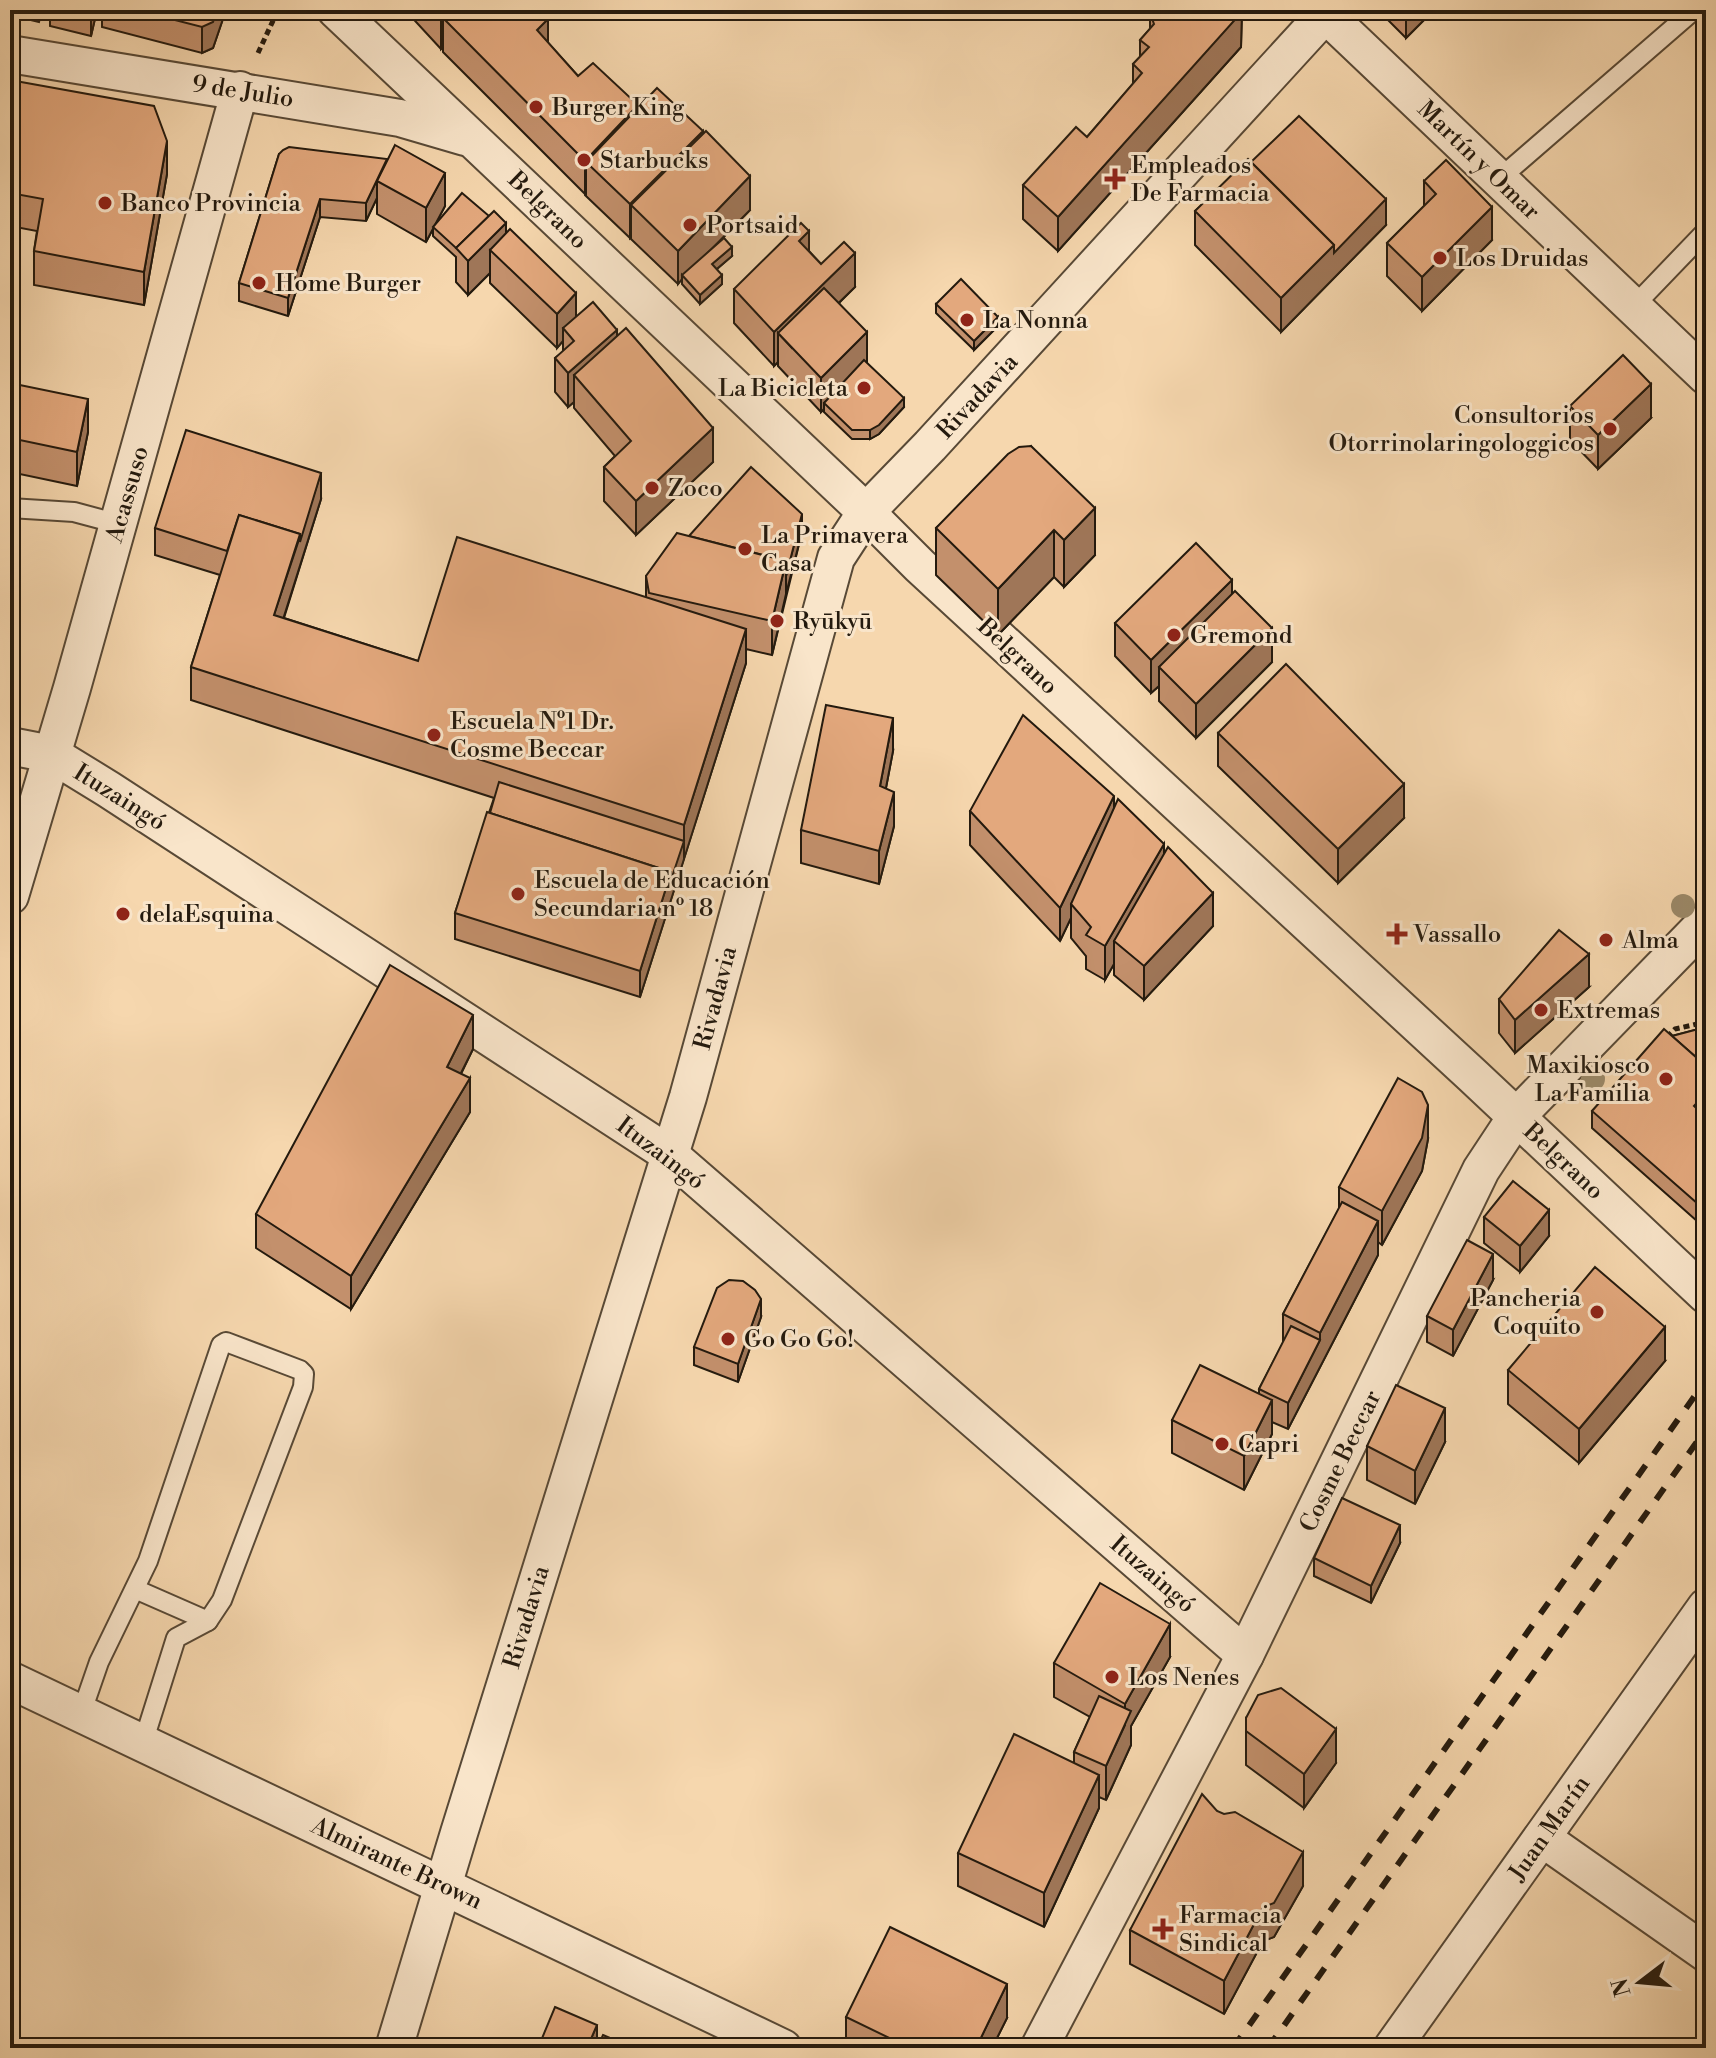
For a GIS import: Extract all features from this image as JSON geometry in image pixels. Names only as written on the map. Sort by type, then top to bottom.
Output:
[{"type":"street","name":"Belgrano","points":[[336,10],[920,566],[1706,1295]]},
{"type":"street","name":"Martín y Omar","points":[[1325,11],[1706,376]]},
{"type":"street","name":"Rivadavia","points":[[394,2048],[688,1097],[836,558],[866,512],[941,435],[1325,11]]},
{"type":"street","name":"9 de Julio","points":[[10,54],[400,118],[474,140]]},
{"type":"street","name":"Acassuso","points":[[10,896],[119,524],[240,90]]},
{"type":"street","name":"Ituzaingó","points":[[10,746],[51,754],[669,1154],[1245,1655]]},
{"type":"street","name":"Cosme Beccar","points":[[1039,2048],[1245,1655],[1481,1170],[1516,1117],[1706,922]]},
{"type":"street","name":"Juan Marín","points":[[1392,2048],[1706,1607]]},
{"type":"street","name":"Almirante Brown","points":[[10,1680],[783,2048]]},
{"type":"street","points":[[1542,1838],[1706,1953]]},
{"type":"lane","points":[[1499,179],[1694,10]]},
{"type":"lane","points":[[1633,307],[1706,231]]},
{"type":"lane","points":[[10,508],[74,512],[119,524]]},
{"type":"lane","points":[[81,1714],[99,1662],[148,1561],[221,1345],[226,1342],[300,1370],[304,1374],[303,1387],[222,1600],[208,1621],[176,1638],[143,1743]]},
{"type":"lane","points":[[135,1589],[208,1621]]},
{"type":"path","points":[[1675,1029],[1706,1022]]},
{"type":"building","points":[[59,10],[93,10],[91,18]]},
{"type":"building","points":[[136,10],[217,10],[213,22],[202,27]]},
{"type":"building","points":[[451,10],[540,10],[548,19],[537,30],[578,76],[593,63],[638,105],[585,161],[443,18]]},
{"type":"building","points":[[1153,10],[1242,10],[1058,217],[1023,185],[1076,127],[1087,137],[1142,73],[1133,64],[1149,47],[1140,40],[1154,24],[1150,13]]},
{"type":"building","points":[[10,80],[154,106],[167,141],[144,272],[34,251],[43,199],[10,193]]},
{"type":"building","points":[[657,88],[703,131],[630,204],[586,162]]},
{"type":"building","points":[[1299,116],[1386,199],[1334,253],[1334,245],[1251,162]]},
{"type":"building","points":[[706,131],[750,176],[678,251],[631,205]]},
{"type":"building","points":[[395,145],[445,173],[426,208],[377,181]]},
{"type":"building","points":[[289,147],[387,159],[366,203],[320,199],[288,298],[239,283],[279,154]]},
{"type":"building","points":[[1248,159],[1334,245],[1281,298],[1195,211]]},
{"type":"building","points":[[1446,160],[1492,207],[1422,277],[1387,243],[1436,194],[1424,181]]},
{"type":"building","points":[[462,193],[489,216],[456,248],[433,227]]},
{"type":"building","points":[[494,211],[506,223],[468,261],[456,248]]},
{"type":"building","points":[[801,223],[809,231],[799,241],[821,264],[844,242],[855,253],[774,332],[734,289]]},
{"type":"building","points":[[510,229],[576,293],[557,314],[490,250]]},
{"type":"building","points":[[724,238],[732,247],[712,264],[722,275],[700,295],[682,275]]},
{"type":"building","name":"La Nonna","points":[[961,279],[998,317],[974,341],[936,304]]},
{"type":"building","points":[[824,288],[867,332],[821,378],[778,333]]},
{"type":"building","points":[[593,302],[617,330],[568,373],[555,358],[574,341],[563,328]]},
{"type":"building","points":[[626,328],[713,428],[636,501],[604,467],[631,441],[574,375]]},
{"type":"building","points":[[1623,355],[1651,384],[1598,435],[1570,406]]},
{"type":"building","name":"La Bicicleta","points":[[864,360],[904,398],[879,425],[870,430],[852,430],[824,403]]},
{"type":"building","points":[[10,383],[88,399],[77,452],[10,438]]},
{"type":"building","points":[[186,430],[321,473],[300,542],[300,534],[239,515],[227,551],[155,528]]},
{"type":"building","points":[[1031,446],[1095,508],[1064,540],[1054,530],[998,589],[936,528],[1008,454],[1019,447]]},
{"type":"building","points":[[751,467],[802,514],[786,576],[786,561],[689,536]]},
{"type":"building","points":[[239,515],[300,534],[274,615],[418,661],[457,537],[746,629],[684,825],[191,667]]},
{"type":"building","points":[[677,533],[786,561],[772,621],[649,593],[646,576]]},
{"type":"building","points":[[1196,543],[1232,580],[1151,660],[1115,623]]},
{"type":"building","points":[[1235,591],[1272,628],[1196,704],[1159,667]]},
{"type":"building","points":[[1286,664],[1404,784],[1338,849],[1218,733]]},
{"type":"building","points":[[826,705],[893,718],[880,786],[894,792],[879,851],[801,830]]},
{"type":"building","points":[[1023,715],[1114,796],[1060,908],[970,811]]},
{"type":"building","points":[[499,782],[684,841],[671,880],[671,872],[490,813]]},
{"type":"building","points":[[1118,799],[1164,844],[1105,946],[1086,935],[1091,927],[1071,904]]},
{"type":"building","points":[[487,812],[671,872],[640,971],[455,913]]},
{"type":"building","points":[[1168,847],[1213,893],[1144,966],[1114,941]]},
{"type":"building","points":[[1559,930],[1589,954],[1515,1020],[1499,999]]},
{"type":"building","points":[[390,965],[473,1015],[447,1067],[470,1078],[351,1276],[256,1214]]},
{"type":"building","points":[[1706,1027],[1706,1066],[1672,1036]]},
{"type":"building","points":[[1664,1029],[1706,1066],[1706,1093],[1694,1106],[1706,1117],[1706,1211],[1592,1111]]},
{"type":"building","points":[[1398,1078],[1422,1092],[1428,1105],[1422,1138],[1382,1211],[1339,1187]]},
{"type":"building","points":[[1706,1102],[1706,1117],[1699,1110]]},
{"type":"building","points":[[1513,1181],[1549,1210],[1520,1246],[1484,1217]]},
{"type":"building","points":[[1342,1202],[1378,1221],[1320,1333],[1283,1314]]},
{"type":"building","points":[[1467,1240],[1493,1254],[1453,1330],[1427,1316]]},
{"type":"building","points":[[1595,1267],[1665,1327],[1579,1429],[1508,1370]]},
{"type":"building","name":"Go Go Go!","points":[[729,1280],[743,1281],[761,1299],[738,1364],[694,1347],[717,1288]]},
{"type":"building","points":[[1291,1326],[1320,1340],[1288,1403],[1259,1389]]},
{"type":"building","points":[[1200,1365],[1272,1400],[1244,1456],[1172,1420]]},
{"type":"building","points":[[1396,1385],[1445,1408],[1415,1471],[1367,1446]]},
{"type":"building","points":[[1342,1498],[1400,1525],[1371,1586],[1314,1558]]},
{"type":"building","points":[[1100,1583],[1170,1624],[1125,1704],[1054,1663]]},
{"type":"building","points":[[1281,1688],[1336,1729],[1304,1774],[1246,1731],[1246,1718],[1258,1695]]},
{"type":"building","points":[[1099,1696],[1131,1711],[1106,1766],[1074,1752]]},
{"type":"building","points":[[1014,1734],[1099,1775],[1044,1893],[958,1853]]},
{"type":"building","points":[[1202,1794],[1217,1811],[1224,1814],[1235,1812],[1303,1852],[1274,1903],[1263,1907],[1224,1981],[1130,1930]]},
{"type":"building","points":[[890,1927],[1007,1984],[976,2048],[910,2048],[846,2017]]},
{"type":"building","points":[[555,2007],[597,2025],[587,2048],[538,2048]]},
{"type":"building","points":[[603,2035],[633,2048],[597,2048]]},
{"type":"railway","points":[[1233,2048],[1706,1380]]},
{"type":"railway","points":[[1268,2048],[1706,1429]]},
{"type":"place","name":"Burger King","points":[[536,107]]},
{"type":"place","name":"Starbucks","points":[[584,160]]},
{"type":"place","name":"Empleados De Farmacia","points":[[1115,179]]},
{"type":"place","name":"Banco Provincia","points":[[105,203]]},
{"type":"place","name":"Portsaid","points":[[690,225]]},
{"type":"place","name":"Los Druidas","points":[[1440,258]]},
{"type":"place","name":"Home Burger","points":[[259,283]]},
{"type":"place","name":"La Nonna","points":[[967,320]]},
{"type":"place","name":"La Bicicleta","points":[[864,388]]},
{"type":"place","name":"Consultorios Otorrinolaringologgicos","points":[[1610,429]]},
{"type":"place","name":"Zoco","points":[[652,488]]},
{"type":"place","name":"La Primavera Casa","points":[[745,549]]},
{"type":"place","name":"Ryūkyū","points":[[777,621]]},
{"type":"place","name":"Gremond","points":[[1174,635]]},
{"type":"place","name":"Escuela Nº1 Dr. Cosme Beccar","points":[[434,735]]},
{"type":"place","name":"Escuela de Educación Secundaria nº 18","points":[[518,894]]},
{"type":"place","name":"delaEsquina","points":[[123,914]]},
{"type":"place","name":"Vassallo","points":[[1397,934]]},
{"type":"place","name":"Alma","points":[[1606,940]]},
{"type":"place","name":"Extremas","points":[[1541,1010]]},
{"type":"place","name":"Maxikiosco La Familia","points":[[1666,1079]]},
{"type":"place","name":"Pancheria Coquito","points":[[1597,1312]]},
{"type":"place","name":"Go Go Go!","points":[[728,1339]]},
{"type":"place","name":"Capri","points":[[1222,1444]]},
{"type":"place","name":"Los Nenes","points":[[1112,1677]]},
{"type":"place","name":"Farmacia Sindical","points":[[1163,1929]]}]
